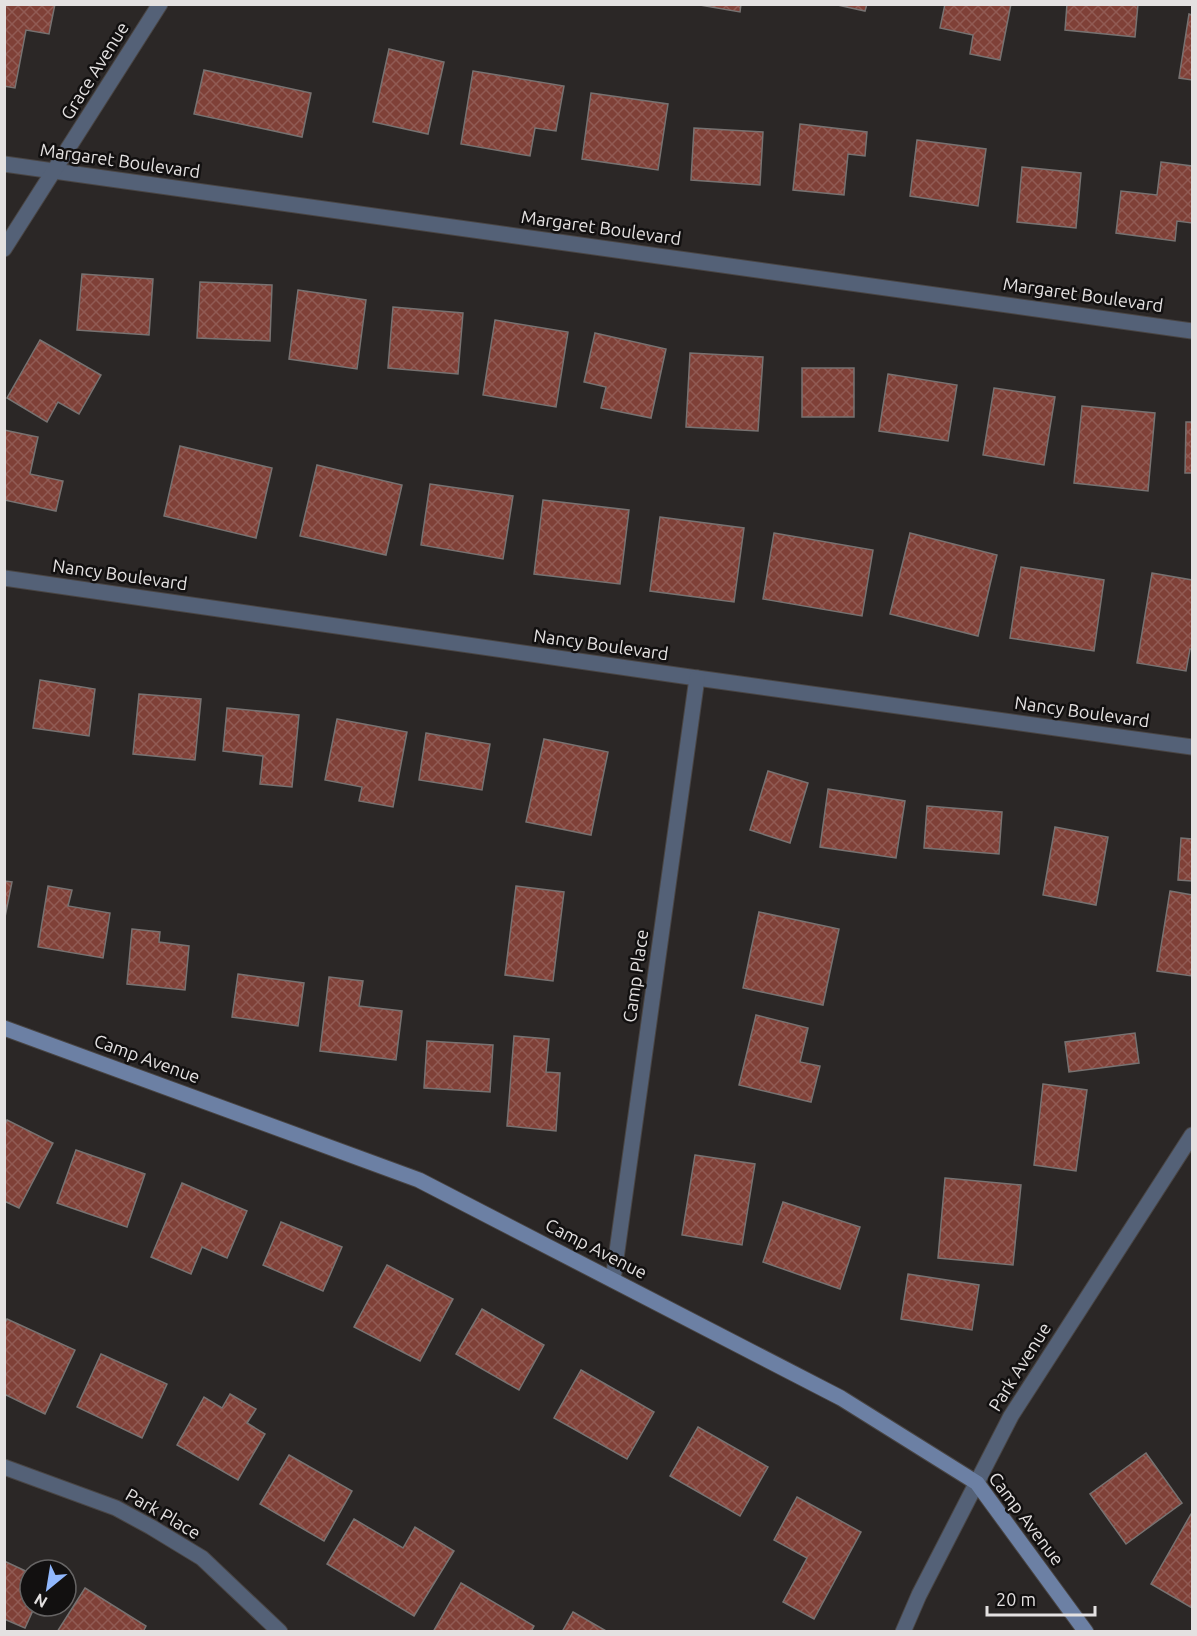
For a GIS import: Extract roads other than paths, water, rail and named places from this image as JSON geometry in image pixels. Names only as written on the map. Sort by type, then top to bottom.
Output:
[{"type":"street","name":"Grace Avenue","points":[[4,249],[160,4]]},
{"type":"street","name":"Margaret Boulevard","points":[[4,164],[1192,331]]},
{"type":"street","name":"Nancy Boulevard","points":[[4,579],[1192,747]]},
{"type":"street","name":"Camp Place","points":[[613,1280],[698,678]]},
{"type":"street","name":"Camp Avenue","points":[[4,1028],[419,1180],[841,1398],[977,1483],[1086,1632]]},
{"type":"street","name":"Park Avenue","points":[[903,1632],[919,1595],[1011,1416],[1185,1159],[1192,1135]]},
{"type":"street","name":"Park Place","points":[[4,1467],[116,1508],[151,1527],[202,1558],[280,1632]]}]
